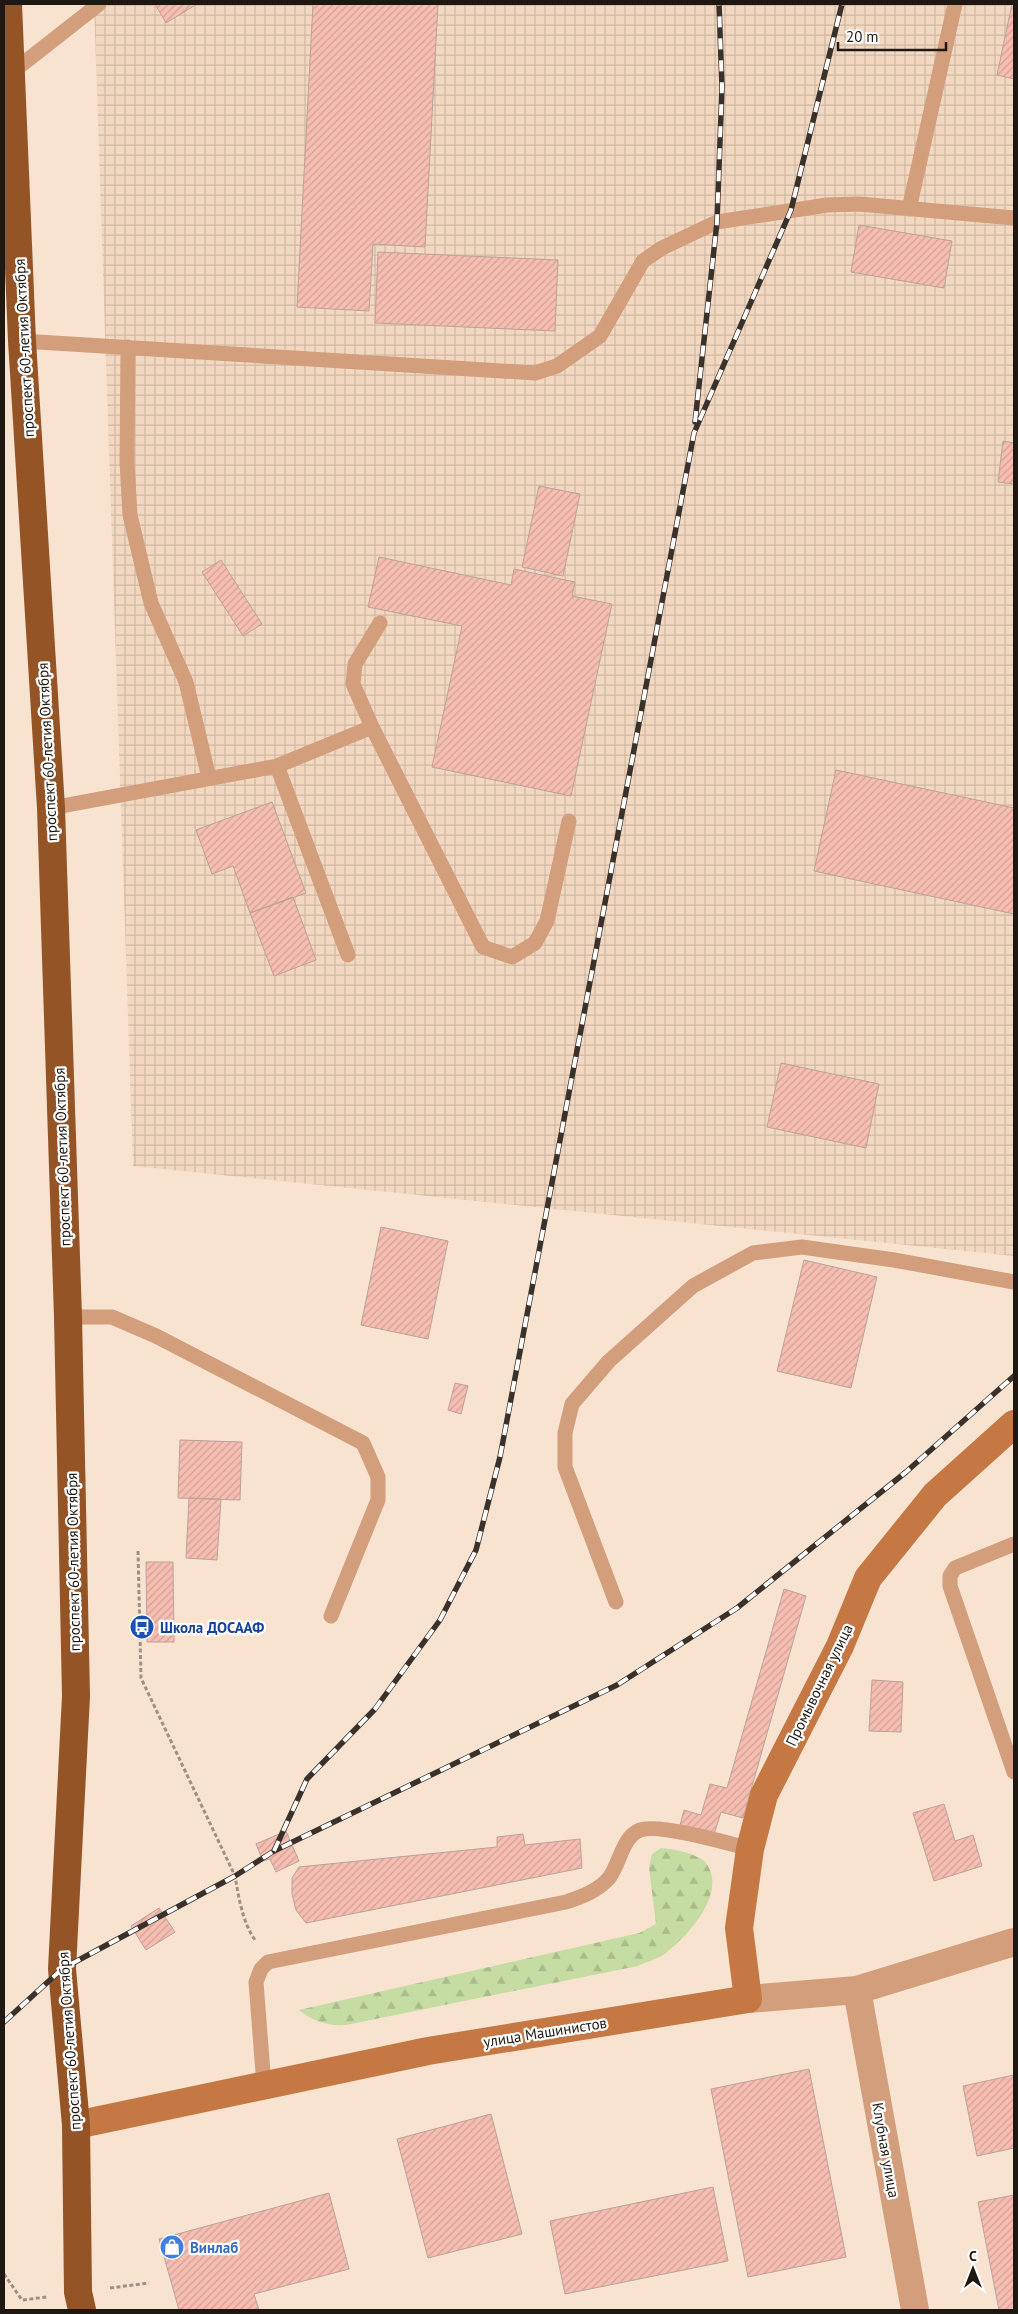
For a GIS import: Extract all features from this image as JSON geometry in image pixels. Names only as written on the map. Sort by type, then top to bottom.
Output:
[{"type":"highway","name":"проспект 60-летия Октября","points":[[8,4],[22,341],[51,808],[68,1317],[76,1696],[62,1968],[76,2125],[78,2292],[82,2310]]},
{"type":"street","name":"Промывочная улица","points":[[748,2000],[739,1928],[750,1849],[764,1795],[840,1646],[868,1578],[935,1494],[1014,1424]]},
{"type":"street","name":"улица Машинистов","points":[[76,2125],[428,2051],[748,2000],[857,1990],[1014,1942]]},
{"type":"street","name":"Клубная улица","points":[[857,1990],[916,2310]]},
{"type":"lane","points":[[11,72],[99,4]]},
{"type":"lane","points":[[909,209],[955,4]]},
{"type":"lane","points":[[22,341],[535,373],[557,366],[600,336],[643,261],[662,248],[717,222],[827,205],[859,204],[1014,218]]},
{"type":"lane","points":[[128,347],[127,462],[130,515],[151,603],[186,682],[209,778]]},
{"type":"lane","points":[[380,623],[355,664],[353,684],[372,727],[483,947],[512,957],[534,943],[547,921],[569,821]]},
{"type":"lane","points":[[51,808],[277,766],[372,727]]},
{"type":"lane","points":[[277,766],[348,954]]},
{"type":"lane","points":[[616,1602],[565,1467],[565,1433],[572,1404],[608,1361],[693,1286],[753,1253],[802,1247],[894,1260],[1014,1282]]},
{"type":"lane","points":[[68,1317],[112,1317],[156,1336],[363,1443],[378,1477],[378,1500],[331,1616]]},
{"type":"lane","points":[[1014,1544],[955,1568],[950,1576],[950,1586],[1014,1772]]},
{"type":"lane","points":[[264,2086],[256,1982],[261,1969],[268,1962],[566,1902],[585,1895],[601,1886],[610,1877],[629,1840],[639,1831],[652,1828],[750,1849]]},
{"type":"path","points":[[138,1551],[141,1678],[235,1876],[240,1905],[248,1930],[268,1962]]},
{"type":"shaded area","points":[[94,4],[1014,4],[1014,1256],[133,1166]]},
{"type":"green space","points":[[661,1848],[684,1852],[696,1856],[705,1862],[711,1874],[712,1887],[709,1900],[693,1926],[672,1948],[657,1958],[638,1966],[346,2025],[333,2025],[321,2022],[310,2018],[299,2010],[639,1933],[656,1924],[649,1868],[652,1854]]},
{"type":"building","points":[[155,4],[197,4],[166,23]]},
{"type":"building","points":[[313,4],[438,4],[425,247],[373,244],[369,311],[297,307]]},
{"type":"building","points":[[1012,4],[1014,4],[1014,79],[997,75]]},
{"type":"building","points":[[859,225],[952,241],[944,288],[851,272]]},
{"type":"building","points":[[378,252],[558,260],[555,331],[375,323]]},
{"type":"building","points":[[1003,441],[1014,443],[1014,484],[998,482]]},
{"type":"building","points":[[539,486],[580,494],[563,576],[522,567]]},
{"type":"building","points":[[379,557],[511,585],[514,569],[575,582],[572,596],[612,604],[571,796],[432,767],[462,626],[368,607]]},
{"type":"building","points":[[221,560],[262,624],[243,636],[202,572]]},
{"type":"building","points":[[836,770],[1014,808],[1014,914],[814,871]]},
{"type":"building","points":[[272,802],[306,893],[250,913],[233,866],[212,874],[196,830]]},
{"type":"building","points":[[293,897],[316,960],[274,976],[250,913]]},
{"type":"building","points":[[781,1063],[879,1084],[866,1148],[767,1127]]},
{"type":"building","points":[[381,1227],[448,1241],[428,1339],[361,1325]]},
{"type":"building","points":[[804,1260],[877,1277],[851,1388],[777,1371]]},
{"type":"building","points":[[455,1383],[468,1386],[461,1414],[448,1410]]},
{"type":"building","points":[[180,1440],[242,1442],[240,1500],[178,1498]]},
{"type":"building","points":[[189,1498],[221,1499],[217,1560],[186,1558]]},
{"type":"building","points":[[146,1562],[173,1562],[174,1642],[147,1642]]},
{"type":"building","points":[[784,1589],[806,1596],[743,1818],[721,1812],[713,1838],[679,1829],[684,1810],[701,1815],[710,1784],[727,1788]]},
{"type":"building","points":[[872,1680],[903,1682],[901,1732],[869,1731]]},
{"type":"building","points":[[944,1804],[955,1841],[973,1835],[982,1866],[934,1881],[913,1813]]},
{"type":"building","points":[[286,1831],[299,1861],[276,1872],[270,1859],[263,1861],[256,1844]]},
{"type":"building","points":[[523,1834],[525,1845],[580,1839],[582,1868],[306,1923],[296,1910],[292,1894],[292,1878],[299,1867],[497,1847],[497,1837]]},
{"type":"building","points":[[159,1908],[175,1932],[146,1950],[131,1926]]},
{"type":"building","points":[[809,2069],[846,2257],[748,2277],[711,2089]]},
{"type":"building","points":[[1014,2075],[1014,2148],[977,2156],[963,2086]]},
{"type":"building","points":[[491,2114],[522,2234],[428,2258],[397,2139]]},
{"type":"building","points":[[713,2187],[728,2261],[565,2294],[550,2221]]},
{"type":"building","points":[[329,2193],[349,2269],[254,2294],[259,2310],[179,2310],[159,2239]]},
{"type":"building","points":[[1014,2195],[1014,2310],[999,2310],[978,2202]]},
{"type":"railway","points":[[695,422],[717,222],[722,87],[719,4]]},
{"type":"railway","points":[[274,1851],[307,1779],[375,1709],[440,1620],[476,1550],[500,1457],[694,433],[791,210],[842,4]]},
{"type":"railway","points":[[4,2022],[62,1969],[235,1876],[274,1851],[617,1685],[737,1608],[906,1472],[1014,1376]]},
{"type":"place","name":"Школа ДОСААФ","points":[[142,1627]]},
{"type":"place","name":"Винлаб","points":[[172,2247]]}]
